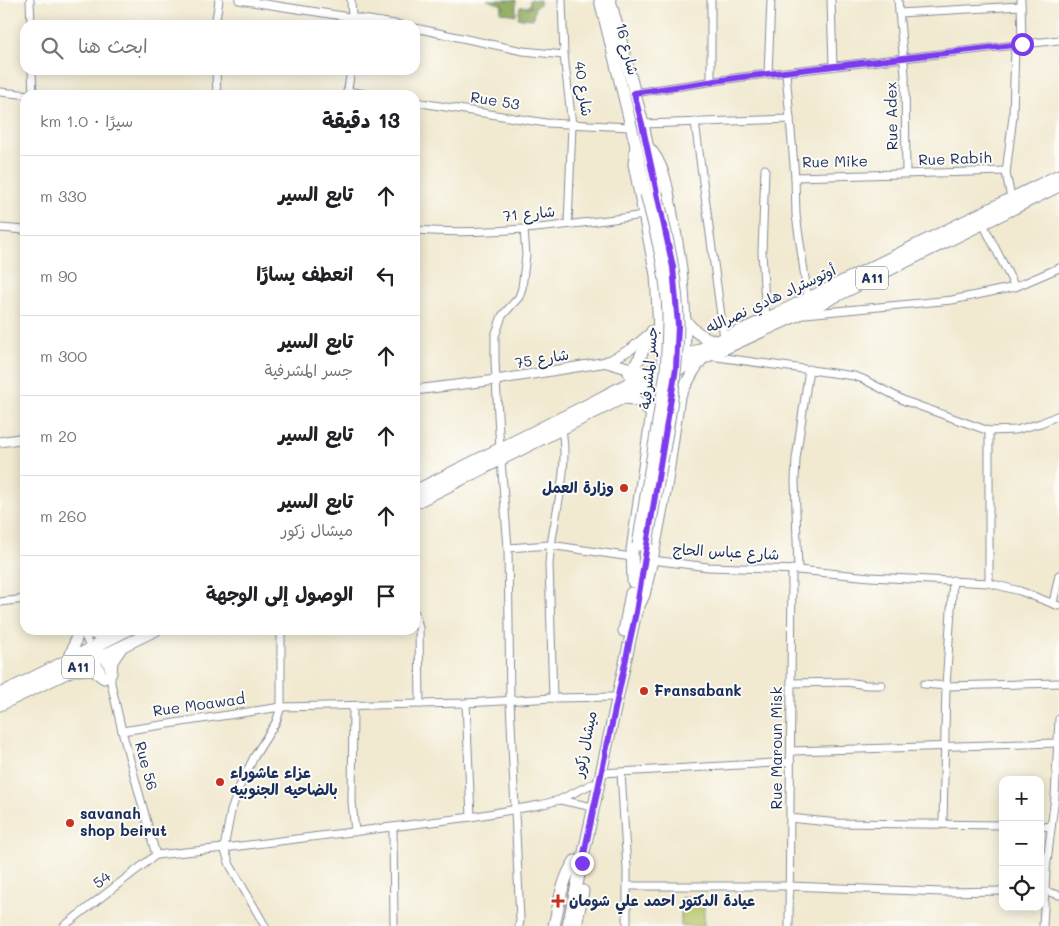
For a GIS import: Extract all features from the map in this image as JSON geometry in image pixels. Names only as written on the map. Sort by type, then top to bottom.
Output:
[{"type":"main road","name":"شارع 16","points":[[600,0],[637,125]]},
{"type":"main road","points":[[610,0],[634,93],[637,125],[642,146],[634,164],[656,275],[655,327],[661,357],[661,372],[646,450],[636,565]]},
{"type":"main road","points":[[607,362],[644,372],[661,372],[682,368],[685,355],[685,320],[679,248],[668,190],[655,154],[642,146]]},
{"type":"main road","name":"جسر المشرفية","points":[[636,565],[643,545],[676,368],[678,325],[673,267],[652,193],[642,146]]},
{"type":"main road","name":"أوتوستراد هادي نصرالله","points":[[420,500],[500,455],[661,372],[685,355],[808,299],[1059,175]]},
{"type":"main road","name":"أوتوستراد هادي نصرالله","points":[[682,368],[800,314],[1059,186]]},
{"type":"main road","points":[[685,320],[702,336],[720,340]]},
{"type":"main road","points":[[652,415],[641,402],[621,393],[655,327]]},
{"type":"main road","points":[[679,398],[694,370],[706,358]]},
{"type":"main road","points":[[636,612],[644,596],[652,560],[666,487],[679,398],[675,382],[661,372]]},
{"type":"main road","name":"أوتوستراد هادي نصرالله","points":[[420,489],[562,429],[621,393]]},
{"type":"main road","points":[[646,450],[651,446],[662,445],[671,451]]},
{"type":"main road","name":"ميشال زكور","points":[[561,926],[602,773],[636,565]]},
{"type":"main road","name":"ميشال زكور","points":[[568,926],[592,784],[636,612],[636,565]]},
{"type":"main road","points":[[77,635],[69,665],[88,668],[109,678],[112,661],[121,648]]},
{"type":"main road","points":[[110,635],[116,636]]},
{"type":"main road","name":"A11","points":[[0,694],[69,665],[100,658],[146,635]]},
{"type":"main road","name":"A11","points":[[0,705],[69,665],[94,646],[116,636]]},
{"type":"main road","points":[[554,926],[564,882],[568,872],[579,862]]},
{"type":"main road","points":[[576,926],[582,895],[579,862]]},
{"type":"street","points":[[30,0],[31,20]]},
{"type":"street","points":[[216,20],[219,0]]},
{"type":"street","points":[[240,0],[356,20],[351,0]]},
{"type":"street","name":"شارع 40","points":[[562,0],[564,55],[572,125],[637,125],[790,119]]},
{"type":"street","points":[[711,0],[711,81]]},
{"type":"street","points":[[768,74],[771,0]]},
{"type":"street","points":[[831,0],[833,67]]},
{"type":"street","name":"Rue Adex","points":[[898,0],[904,58],[906,174]]},
{"type":"street","points":[[899,13],[1021,3],[1013,116],[1006,171],[1011,198]]},
{"type":"street","points":[[420,29],[523,51],[564,55]]},
{"type":"street","points":[[634,93],[711,81],[1059,40]]},
{"type":"street","points":[[786,73],[795,177],[796,215],[808,299]]},
{"type":"street","points":[[32,75],[32,90]]},
{"type":"street","points":[[216,75],[217,90]]},
{"type":"street","points":[[348,90],[350,75]]},
{"type":"street","points":[[0,92],[20,94]]},
{"type":"street","name":"Rue 53","points":[[420,103],[546,123],[572,125]]},
{"type":"street","points":[[695,122],[720,340]]},
{"type":"street","points":[[568,224],[572,125]]},
{"type":"street","points":[[765,168],[762,252],[766,319]]},
{"type":"street","name":"Rue Rabih","points":[[906,174],[1006,171]]},
{"type":"street","name":"Rue Mike","points":[[795,177],[906,174]]},
{"type":"street","name":"شارع 71","points":[[420,230],[455,233],[524,230],[645,215]]},
{"type":"street","points":[[983,224],[1015,287]]},
{"type":"street","points":[[0,228],[20,230]]},
{"type":"street","points":[[519,926],[516,810],[510,701],[508,548],[500,455],[495,336],[502,316],[519,297],[522,288],[526,255],[524,230]]},
{"type":"street","points":[[800,314],[952,300],[1015,287],[1059,268]]},
{"type":"street","name":"شارع 75","points":[[420,389],[496,380],[607,362],[631,349],[655,327]]},
{"type":"street","points":[[706,358],[809,369],[859,378],[905,401],[989,431],[1016,430],[1041,423],[1059,415]]},
{"type":"street","name":"Rue Maroun Misk","points":[[788,926],[791,683],[795,569],[794,482],[809,369]]},
{"type":"street","points":[[553,698],[549,582],[550,545],[564,469],[565,456],[562,429]]},
{"type":"street","points":[[989,431],[989,583]]},
{"type":"street","points":[[0,442],[20,439]]},
{"type":"street","points":[[508,548],[550,545],[636,565]]},
{"type":"street","name":"شارع عباس الحاج","points":[[652,560],[708,567],[795,569],[891,578],[989,583],[1020,591],[1056,604]]},
{"type":"street","points":[[1056,604],[1059,575]]},
{"type":"street","points":[[943,824],[946,686],[954,580]]},
{"type":"street","points":[[0,602],[20,600]]},
{"type":"street","name":"Rue 56","points":[[90,635],[109,678],[156,855]]},
{"type":"street","points":[[265,926],[230,865],[224,848],[231,811],[239,788],[254,757],[276,722],[281,707],[281,635]]},
{"type":"street","points":[[419,635],[420,704]]},
{"type":"street","points":[[791,683],[847,682],[882,685]]},
{"type":"street","points":[[924,684],[946,686],[1059,683]]},
{"type":"street","points":[[0,687],[15,687]]},
{"type":"street","name":"Rue Moawad","points":[[122,731],[281,707],[466,703],[614,697]]},
{"type":"street","points":[[466,703],[471,817]]},
{"type":"street","points":[[353,706],[352,802],[355,832]]},
{"type":"street","points":[[1044,883],[1057,796],[1059,719]]},
{"type":"street","points":[[791,751],[1057,742]]},
{"type":"street","points":[[602,773],[790,762]]},
{"type":"street","points":[[621,773],[628,886],[628,926]]},
{"type":"street","points":[[156,855],[393,828],[516,810],[559,800],[592,784]]},
{"type":"street","points":[[559,800],[588,806]]},
{"type":"street","points":[[790,818],[838,822],[999,825]]},
{"type":"street","points":[[1044,826],[1051,826]]},
{"type":"street","points":[[393,828],[394,926]]},
{"type":"street","name":"54","points":[[64,926],[156,855]]},
{"type":"street","points":[[628,886],[789,886],[935,892],[999,891]]},
{"type":"street","points":[[1044,891],[1059,896]]},
{"type":"street","points":[[1043,911],[1043,926]]},
{"type":"green space","points":[[487,0],[516,0],[516,15],[500,12],[502,5]]},
{"type":"green space","points":[[530,0],[540,0],[540,4],[535,7],[533,19],[518,18],[520,7],[529,6]]},
{"type":"green space","points":[[681,898],[704,898],[704,926],[681,926]]},
{"type":"place","name":"وزارة العمل","points":[[624,488]]},
{"type":"place","name":"Fransabank","points":[[644,691]]},
{"type":"place","name":"عزاء عاشوراء بالضاحيه الجنوبيه","points":[[220,782]]},
{"type":"place","name":"savanah shop beirut","points":[[70,823]]},
{"type":"place","name":"عيادة الدكتور احمد علي شومان","points":[[558,901]]},
{"type":"route","points":[[582,863],[636,612],[676,368],[678,325],[673,267],[639,108],[634,93],[742,77],[1022,44]]}]
